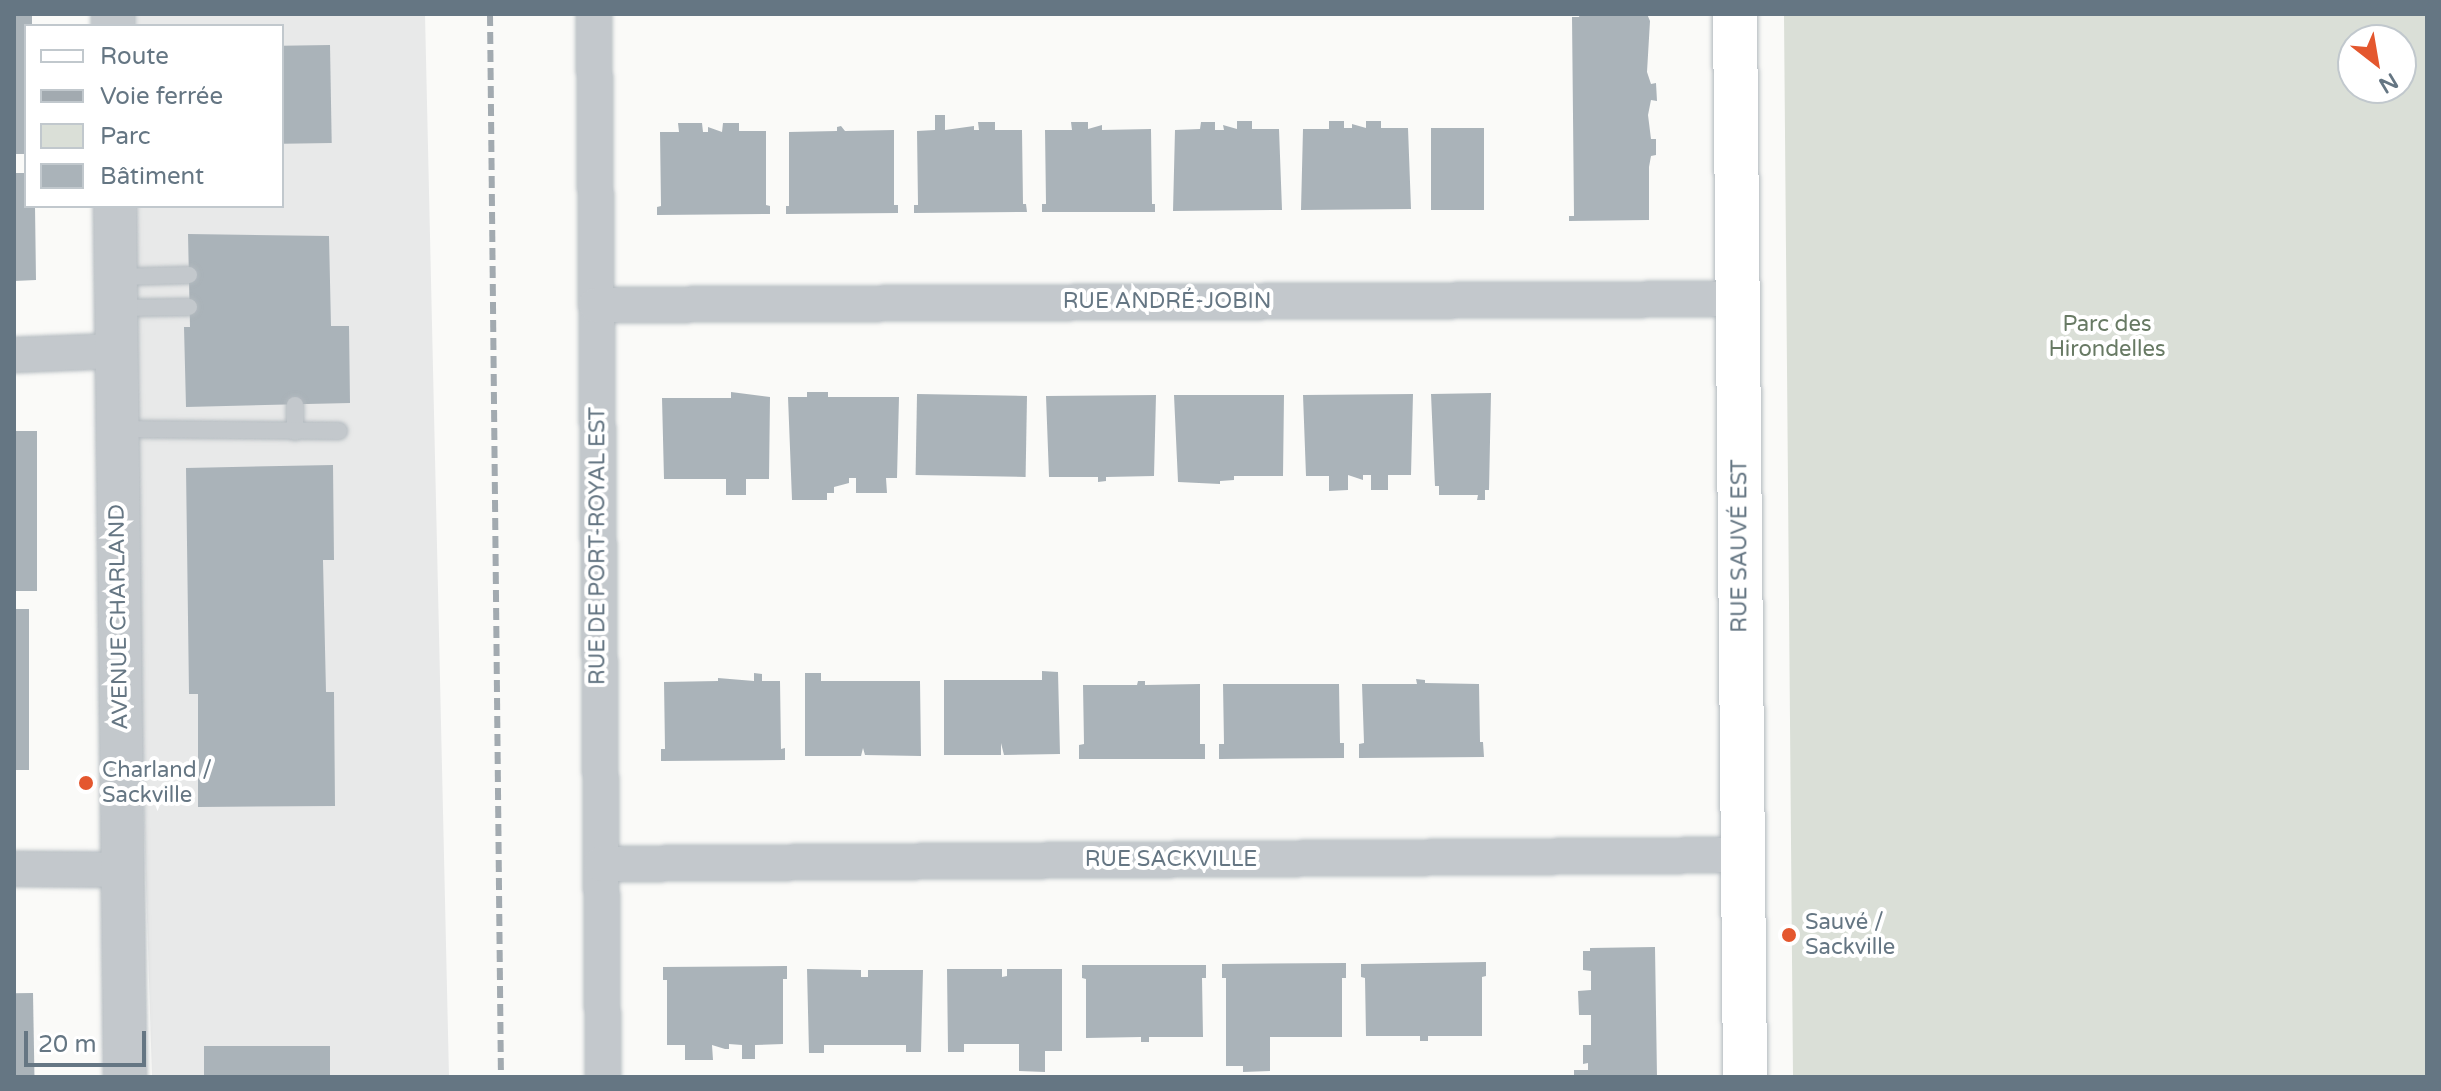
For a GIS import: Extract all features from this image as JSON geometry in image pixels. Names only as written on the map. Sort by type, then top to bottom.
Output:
[{"type":"main road","name":"RUE SAUVÉ EST","points":[[1735,14],[1745,1077]]},
{"type":"street","name":"RUE DE PORT-ROYAL EST","points":[[594,14],[603,1077]]},
{"type":"street","name":"AVENUE CHARLAND","points":[[115,208],[125,1077]]},
{"type":"street","name":"RUE ANDRÉ-JOBIN","points":[[596,305],[1738,299]]},
{"type":"street","points":[[14,355],[115,351]]},
{"type":"street","name":"RUE SACKVILLE","points":[[601,864],[1741,855]]},
{"type":"street","points":[[14,869],[123,870]]},
{"type":"lane","points":[[116,292],[189,275]]},
{"type":"lane","points":[[116,292],[189,307]]},
{"type":"lane","points":[[295,405],[295,432]]},
{"type":"lane","points":[[116,429],[339,431]]},
{"type":"shaded area","points":[[119,14],[425,14],[449,1077],[152,1077],[125,208],[284,208],[284,24],[119,24]]},
{"type":"green space","name":"Parc des Hirondelles","points":[[1784,16],[2427,16],[2427,1077],[1793,1077]]},
{"type":"building","points":[[14,14],[32,14],[32,24],[24,24],[24,154],[14,154]]},
{"type":"building","points":[[1580,14],[1647,14],[1650,21],[1647,72],[1651,84],[1656,83],[1657,101],[1651,100],[1648,115],[1651,139],[1656,139],[1656,155],[1651,156],[1649,167],[1649,220],[1569,221],[1569,216],[1574,216],[1572,17],[1579,17]]},
{"type":"building","points":[[330,45],[332,143],[284,144],[284,46]]},
{"type":"building","points":[[935,115],[945,115],[945,130],[974,126],[974,130],[979,130],[978,122],[995,122],[995,130],[1022,130],[1023,204],[1026,204],[1027,212],[914,213],[914,205],[918,205],[917,131],[935,130]]},
{"type":"building","points":[[1237,121],[1252,121],[1252,129],[1279,129],[1282,210],[1173,211],[1175,130],[1200,129],[1201,122],[1215,122],[1215,130],[1224,130],[1223,125],[1237,129]]},
{"type":"building","points":[[1329,121],[1344,121],[1344,128],[1352,128],[1352,124],[1366,128],[1366,121],[1381,121],[1381,128],[1408,128],[1411,209],[1301,210],[1303,129],[1329,129]]},
{"type":"building","points":[[1071,122],[1088,122],[1088,129],[1102,125],[1102,130],[1151,129],[1152,204],[1155,204],[1155,212],[1042,212],[1042,204],[1046,204],[1045,130],[1072,130]]},
{"type":"building","points":[[678,123],[702,123],[703,132],[708,132],[708,127],[722,132],[723,123],[739,123],[739,131],[766,131],[766,205],[770,206],[770,214],[657,215],[657,207],[661,206],[660,132],[679,132]]},
{"type":"building","points":[[841,126],[845,131],[894,130],[894,205],[898,205],[898,213],[786,214],[786,206],[789,206],[789,132],[837,131],[837,127]]},
{"type":"building","points":[[1431,128],[1484,128],[1484,210],[1431,210]]},
{"type":"building","points":[[14,173],[24,173],[24,208],[35,208],[36,280],[14,281]]},
{"type":"building","points":[[188,234],[329,236],[331,326],[349,326],[350,403],[186,407],[184,327],[190,327]]},
{"type":"building","points":[[731,392],[770,397],[769,479],[746,479],[746,495],[726,495],[726,479],[664,479],[662,398],[731,398]]},
{"type":"building","points":[[807,392],[828,392],[828,397],[899,397],[897,478],[886,478],[887,493],[856,493],[856,478],[849,478],[849,483],[834,487],[834,493],[827,493],[827,500],[792,500],[788,397],[807,397]]},
{"type":"building","points":[[1491,393],[1489,490],[1485,490],[1485,500],[1477,500],[1478,495],[1439,495],[1439,486],[1435,486],[1431,394]]},
{"type":"building","points":[[917,394],[1027,396],[1026,477],[916,475]]},
{"type":"building","points":[[1413,394],[1411,475],[1388,475],[1388,490],[1371,490],[1371,475],[1363,475],[1363,480],[1348,475],[1348,490],[1329,491],[1329,476],[1306,476],[1303,395]]},
{"type":"building","points":[[1156,395],[1154,476],[1106,477],[1106,481],[1098,482],[1098,477],[1049,477],[1046,396]]},
{"type":"building","points":[[1174,395],[1284,395],[1283,476],[1234,476],[1234,480],[1220,481],[1220,484],[1178,482]]},
{"type":"building","points":[[14,431],[37,431],[37,591],[14,591]]},
{"type":"building","points":[[333,465],[334,560],[323,560],[326,692],[334,692],[335,806],[198,807],[198,694],[189,694],[186,468]]},
{"type":"building","points":[[14,609],[29,609],[29,770],[14,770]]},
{"type":"building","points":[[1042,671],[1058,672],[1060,754],[1004,755],[1001,743],[1001,755],[944,755],[944,680],[1042,680]]},
{"type":"building","points":[[754,673],[762,674],[762,681],[780,681],[781,749],[785,748],[785,760],[661,761],[661,749],[665,749],[664,682],[718,681],[718,678],[754,681]]},
{"type":"building","points":[[805,673],[821,673],[821,681],[920,681],[921,756],[865,755],[863,748],[861,756],[805,756]]},
{"type":"building","points":[[1416,679],[1425,680],[1425,683],[1479,684],[1480,742],[1483,742],[1484,757],[1359,758],[1359,744],[1364,743],[1362,684],[1417,684]]},
{"type":"building","points":[[1138,681],[1145,681],[1145,685],[1200,684],[1200,744],[1205,744],[1205,759],[1079,759],[1079,745],[1084,744],[1083,685],[1137,685]]},
{"type":"building","points":[[1223,684],[1339,684],[1340,743],[1344,743],[1344,758],[1219,759],[1219,744],[1224,744]]},
{"type":"building","points":[[1655,947],[1657,1077],[1574,1077],[1574,1070],[1588,1070],[1588,1063],[1583,1064],[1583,1045],[1591,1045],[1591,1015],[1579,1015],[1578,991],[1591,990],[1591,971],[1583,970],[1583,951],[1590,951],[1590,948]]},
{"type":"building","points":[[1486,962],[1486,976],[1482,977],[1482,1036],[1428,1036],[1428,1041],[1420,1041],[1420,1036],[1366,1036],[1365,978],[1361,977],[1361,964]]},
{"type":"building","points":[[1346,963],[1346,978],[1342,978],[1342,1037],[1270,1037],[1270,1071],[1243,1072],[1243,1066],[1226,1066],[1226,978],[1222,978],[1222,964]]},
{"type":"building","points":[[1082,965],[1206,965],[1206,978],[1202,978],[1203,1037],[1149,1037],[1149,1042],[1141,1042],[1141,1037],[1086,1038],[1086,979],[1082,978]]},
{"type":"building","points":[[787,966],[787,979],[783,979],[783,1044],[755,1045],[755,1059],[742,1059],[742,1045],[729,1044],[729,1049],[725,1049],[712,1045],[713,1060],[685,1060],[685,1045],[667,1045],[667,980],[663,980],[663,967]]},
{"type":"building","points":[[807,969],[861,970],[861,977],[868,977],[868,970],[923,970],[921,1052],[906,1052],[906,1045],[824,1045],[824,1053],[809,1053]]},
{"type":"building","points":[[947,969],[1002,969],[1002,977],[1007,976],[1007,969],[1062,969],[1062,1051],[1045,1051],[1045,1072],[1019,1071],[1019,1044],[964,1044],[964,1052],[948,1052]]},
{"type":"building","points":[[14,993],[33,993],[34,1077],[15,1077]]},
{"type":"building","points":[[204,1046],[330,1046],[330,1077],[204,1077]]},
{"type":"railway","points":[[490,14],[501,1077]]},
{"type":"place","name":"Charland / Sackville","points":[[86,783]]},
{"type":"place","name":"Sauvé / Sackville","points":[[1789,935]]}]
